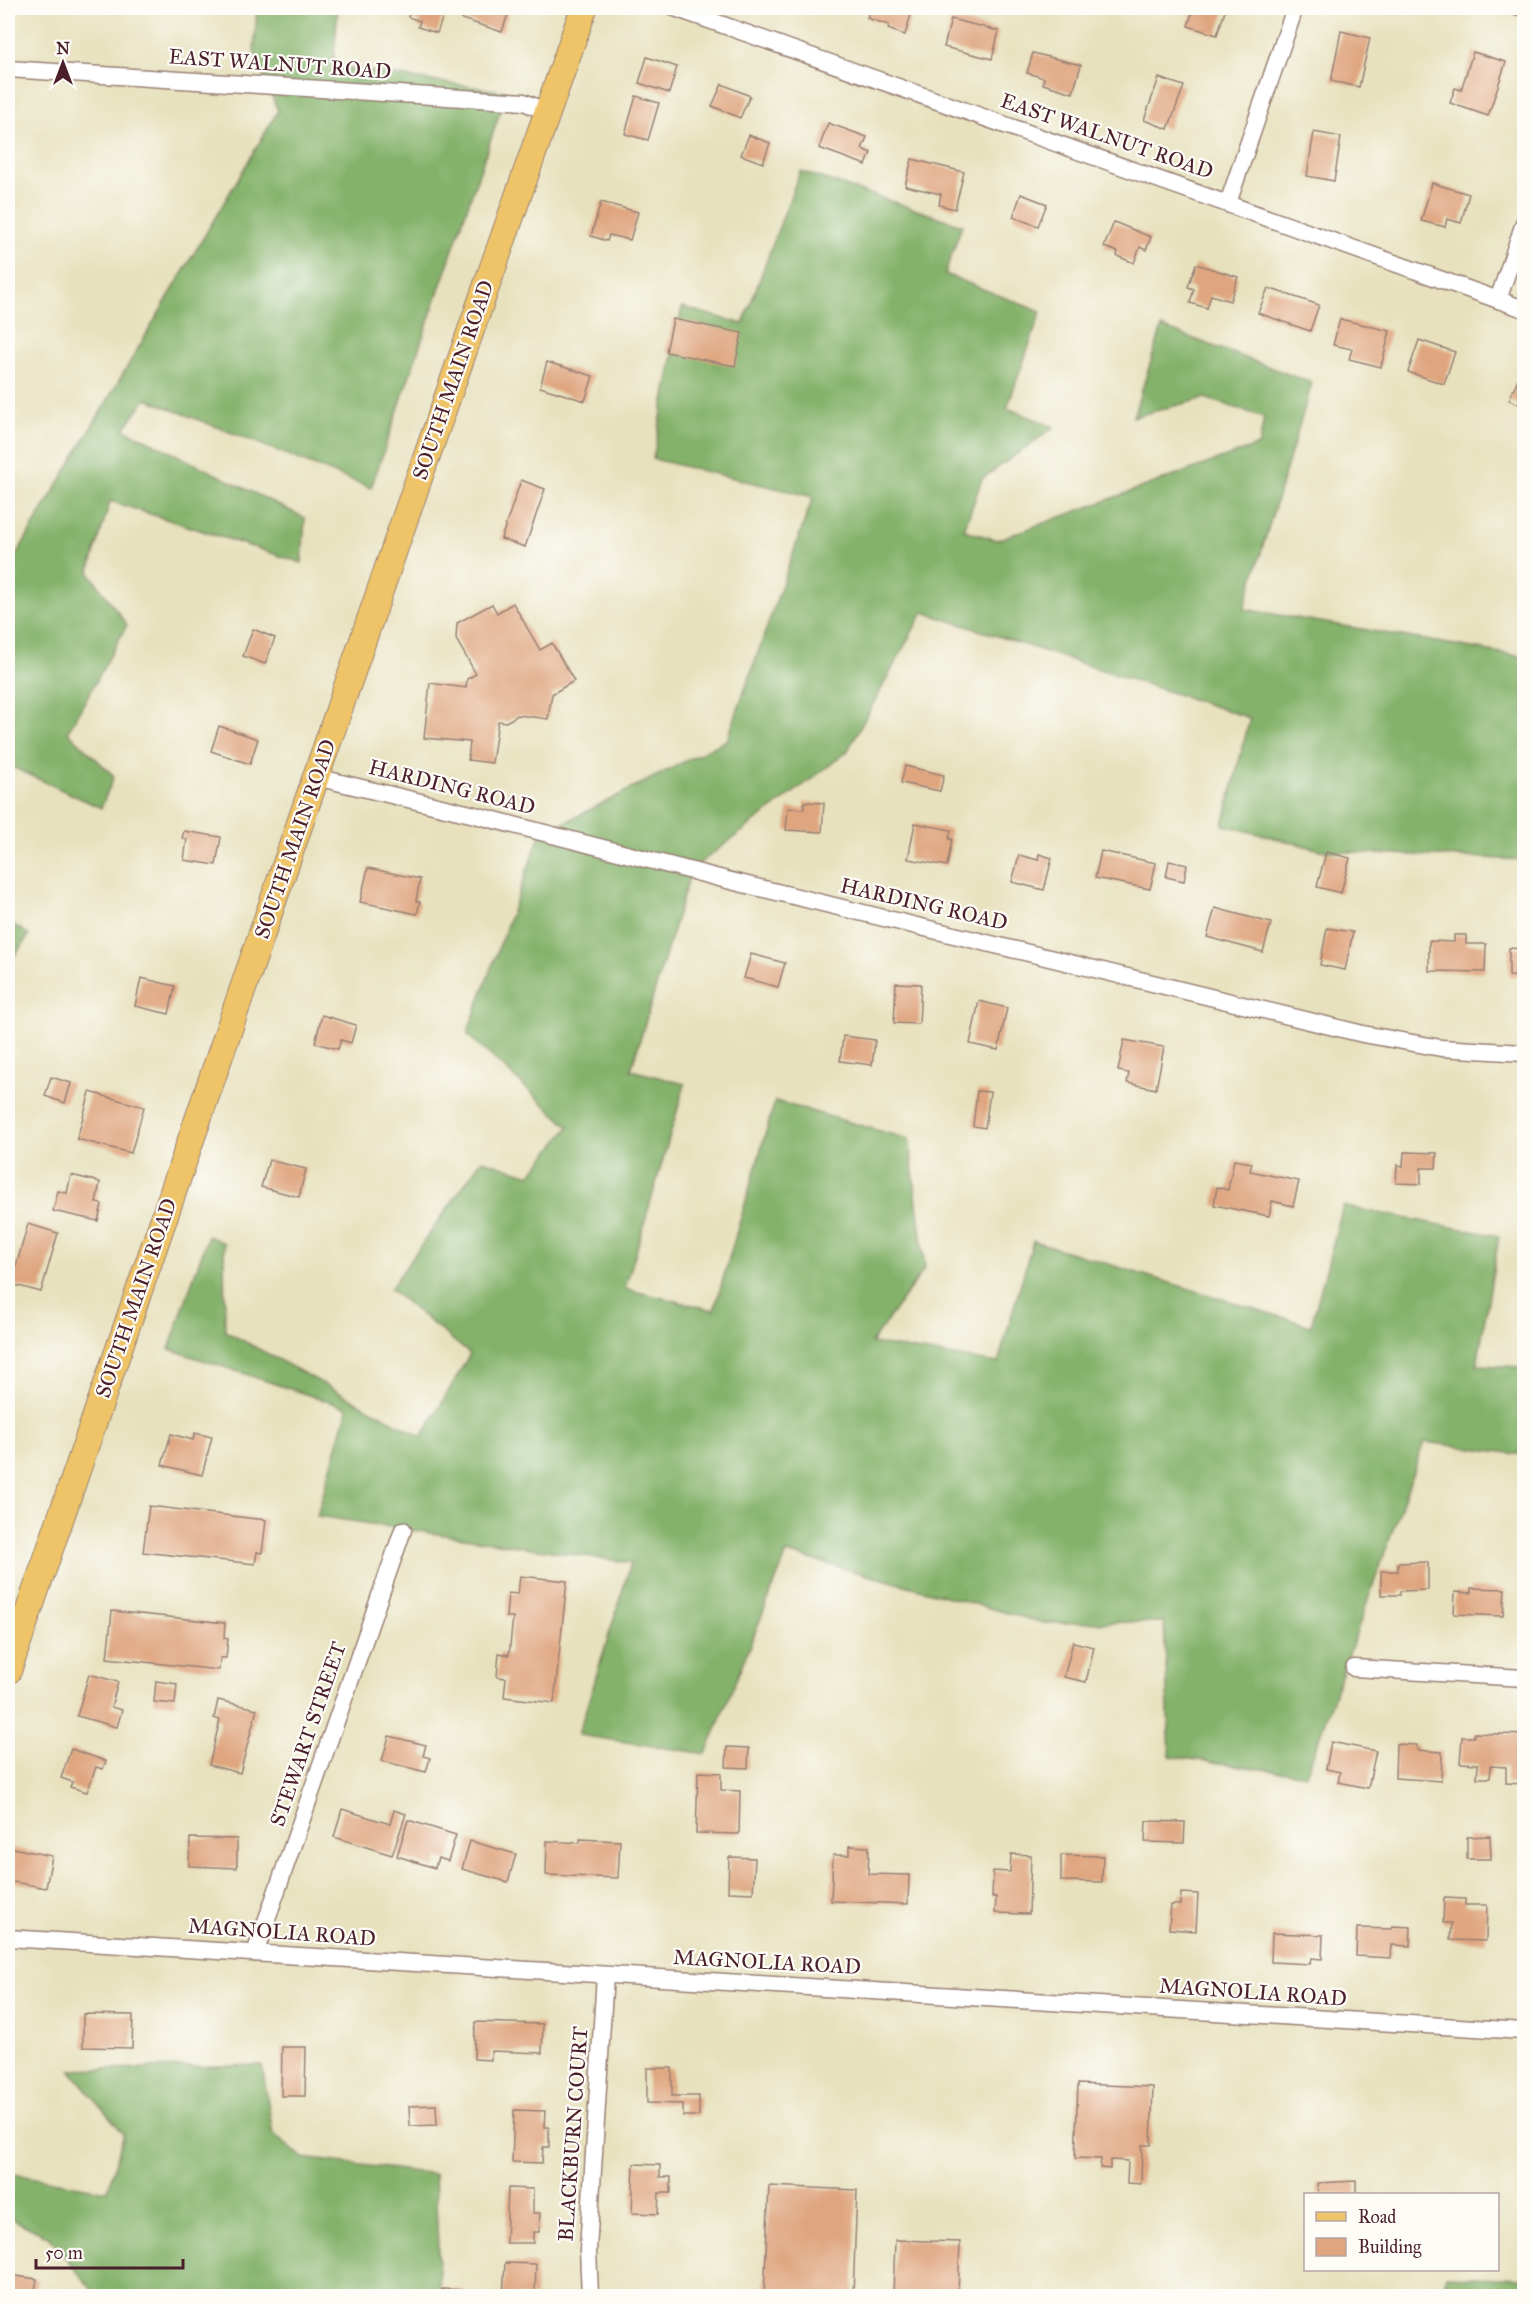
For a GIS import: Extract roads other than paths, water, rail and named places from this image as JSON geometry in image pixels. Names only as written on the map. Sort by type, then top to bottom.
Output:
[{"type":"main road","name":"SOUTH MAIN ROAD","points":[[8,1671],[584,8]]},
{"type":"street","name":"EAST WALNUT ROAD","points":[[675,8],[1524,309]]},
{"type":"street","points":[[1228,203],[1295,8]]},
{"type":"street","name":"EAST WALNUT ROAD","points":[[8,69],[524,102],[547,112]]},
{"type":"street","points":[[1498,300],[1524,223]]},
{"type":"street","name":"HARDING ROAD","points":[[316,777],[727,880],[1363,1034],[1441,1048],[1524,1053]]},
{"type":"street","name":"STEWART STREET","points":[[255,1953],[403,1530]]},
{"type":"street","points":[[1354,1668],[1524,1678]]},
{"type":"street","name":"MAGNOLIA ROAD","points":[[8,1938],[1524,2031]]},
{"type":"street","name":"BLACKBURN COURT","points":[[590,2296],[588,2250],[606,1975]]}]
